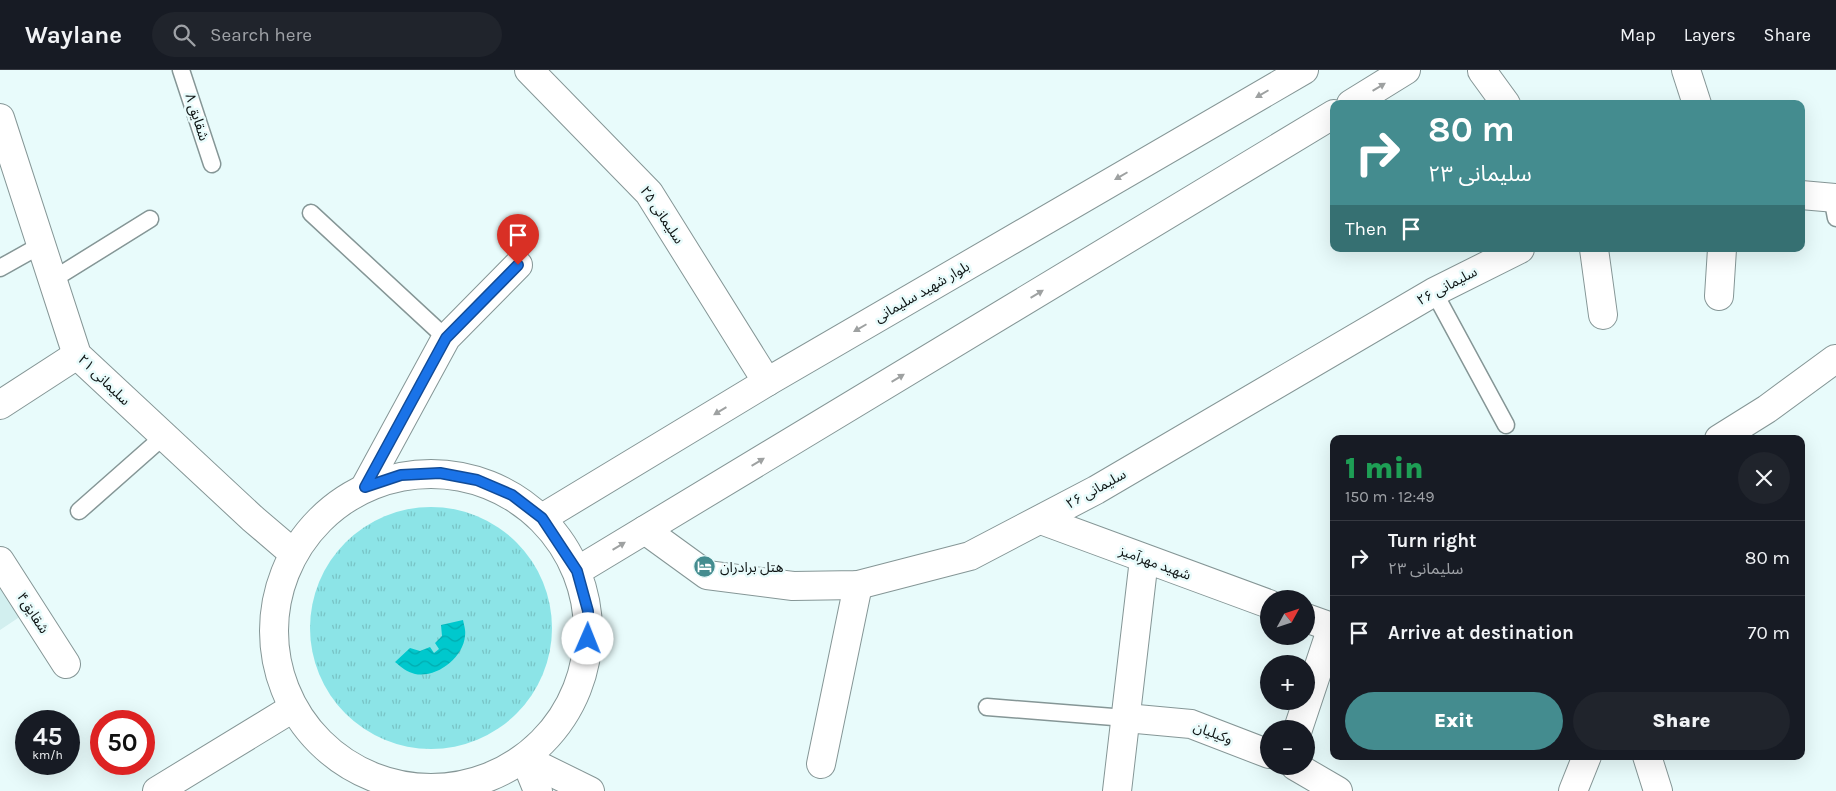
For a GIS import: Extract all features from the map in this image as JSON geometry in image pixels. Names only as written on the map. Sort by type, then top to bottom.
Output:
[{"type":"street","name":"سلیمانی ۲۵","points":[[529,70],[649,192],[767,382]]},
{"type":"street","name":"بلوار شهید سلیمانی","points":[[542,518],[767,382],[1304,70]]},
{"type":"street","points":[[1357,100],[1406,70]]},
{"type":"street","points":[[1686,70],[1696,100]]},
{"type":"street","points":[[1482,71],[1503,100]]},
{"type":"street","points":[[577,571],[1330,116]]},
{"type":"street","name":"سلیمانی ۲۱","points":[[0,118],[77,355],[252,518],[293,553]]},
{"type":"street","points":[[1805,196],[1835,204]]},
{"type":"street","name":"سلیمانی ۲۶","points":[[644,530],[707,575],[793,586],[858,585],[970,556],[1041,520],[1113,480],[1434,292],[1514,252]]},
{"type":"street","points":[[1594,252],[1603,315]]},
{"type":"street","points":[[1719,296],[1722,252]]},
{"type":"street","points":[[365,487],[446,338],[518,265]]},
{"type":"street","points":[[0,405],[77,355]]},
{"type":"street","points":[[1725,435],[1767,409],[1835,358]]},
{"type":"street","points":[[440,473],[477,480],[512,495],[542,518],[577,571],[588,611],[588,653],[577,694],[556,730],[525,759],[491,785],[444,789],[400,786],[357,770],[321,744],[293,708],[278,671],[273,631],[278,591],[293,553],[324,514],[365,487],[401,475],[440,473]]},
{"type":"street","name":"شهید مهرآمیز","points":[[1041,520],[1260,601]]},
{"type":"street","points":[[1117,791],[1144,559]]},
{"type":"street","name":"شقایق۴","points":[[0,562],[66,664]]},
{"type":"street","points":[[821,764],[858,585]]},
{"type":"street","points":[[1315,621],[1330,627]]},
{"type":"street","points":[[1301,720],[1330,637]]},
{"type":"street","points":[[157,791],[293,708]]},
{"type":"street","name":"وکیلیان","points":[[1126,718],[1191,724],[1260,751]]},
{"type":"street","points":[[525,759],[538,791]]},
{"type":"street","points":[[525,759],[590,791]]},
{"type":"street","points":[[1573,791],[1585,760]]},
{"type":"street","points":[[1648,760],[1658,791]]},
{"type":"street","points":[[1310,775],[1338,791]]},
{"type":"lane","name":"شقایق ۸","points":[[181,70],[212,164]]},
{"type":"lane","points":[[310,213],[446,338]]},
{"type":"lane","points":[[52,280],[150,219]]},
{"type":"lane","points":[[0,268],[41,246]]},
{"type":"lane","points":[[1434,292],[1506,425]]},
{"type":"lane","points":[[80,511],[164,436]]},
{"type":"lane","points":[[987,706],[1126,718]]},
{"type":"shaded area","points":[[0,584],[21,616],[0,630]]},
{"type":"green space","points":[[431,507],[455,509],[477,516],[498,527],[517,542],[532,561],[543,582],[550,604],[552,628],[550,652],[543,674],[532,695],[517,714],[498,729],[477,740],[455,747],[431,749],[407,747],[385,740],[364,729],[345,714],[330,695],[319,674],[312,652],[310,628],[312,604],[319,582],[330,561],[345,542],[364,527],[385,516],[407,509]]},
{"type":"water","points":[[463,620],[465,636],[463,644],[454,659],[440,670],[432,673],[415,674],[407,671],[395,662],[410,648],[420,651],[430,647],[434,653],[439,649],[435,643],[442,636],[441,625]]},
{"type":"place","name":"هتل برادران","points":[[704,567]]},
{"type":"route","points":[[518,265],[446,338],[365,487],[401,475],[440,473],[477,480],[512,495],[542,518],[577,571],[588,611],[588,639]]}]
